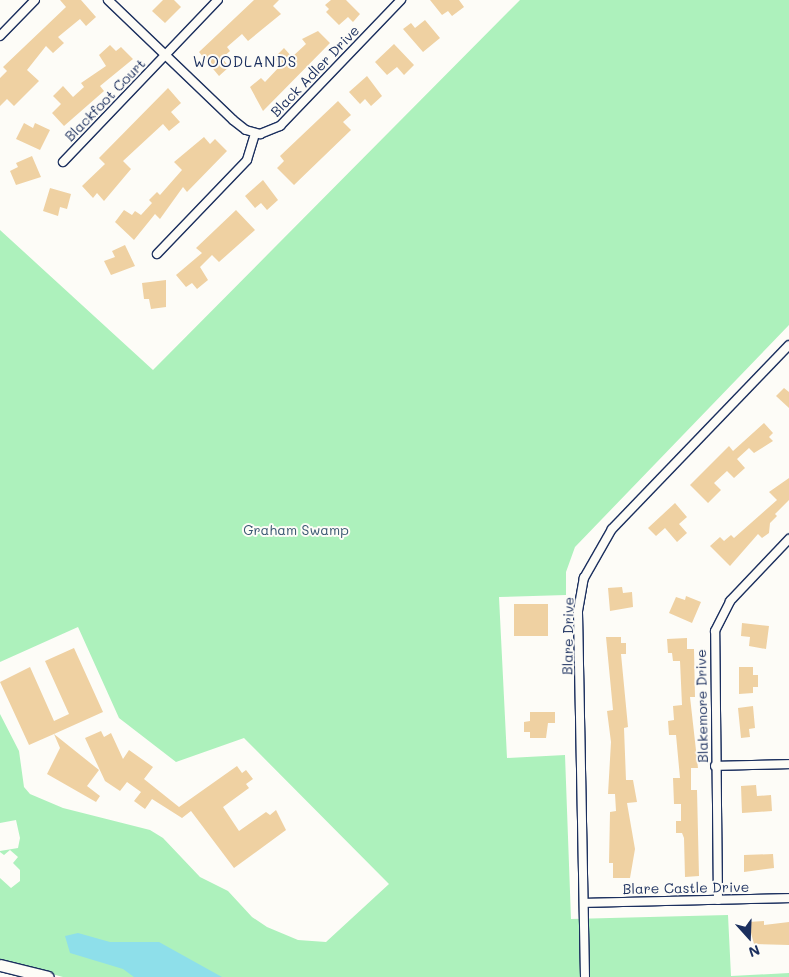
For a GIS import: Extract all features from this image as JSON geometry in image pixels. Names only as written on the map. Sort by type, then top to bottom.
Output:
[{"type":"street","points":[[0,36],[35,0]]},
{"type":"street","points":[[108,0],[233,120],[255,133],[247,160],[157,254]]},
{"type":"street","name":"Blackfoot Court","points":[[63,162],[218,0]]},
{"type":"street","name":"Black Adler Drive","points":[[255,133],[269,133],[280,126],[401,0]]},
{"type":"street","name":"Blare Drive","points":[[585,977],[578,611],[584,578],[612,529],[789,345]]},
{"type":"street","name":"Blakemore Drive","points":[[718,900],[713,656],[717,623],[730,601],[789,539]]},
{"type":"street","points":[[715,766],[789,764]]},
{"type":"street","name":"Blare Castle Drive","points":[[584,903],[789,898]]},
{"type":"street","points":[[0,965],[48,977]]},
{"type":"green space","name":"Graham Swamp","points":[[520,0],[789,0],[789,325],[575,547],[566,572],[566,595],[499,597],[507,758],[565,755],[571,919],[728,915],[731,976],[789,973],[789,977],[63,977],[0,960],[0,878],[11,888],[20,881],[20,870],[13,863],[18,857],[10,850],[4,855],[0,851],[18,848],[20,838],[16,820],[0,823],[0,714],[19,751],[24,787],[30,794],[63,808],[150,830],[163,838],[200,877],[228,891],[252,917],[267,927],[298,940],[326,942],[389,884],[244,738],[176,762],[119,718],[78,627],[0,662],[0,230],[153,370]]},
{"type":"water","points":[[78,933],[110,942],[159,942],[222,977],[134,977],[123,969],[70,953],[65,936]]},
{"type":"building","points":[[60,0],[81,0],[96,17],[86,26],[80,19],[58,37],[64,43],[53,53],[46,46],[27,70],[39,81],[14,106],[7,99],[0,106],[0,78],[7,71],[3,67],[66,7]]},
{"type":"building","points":[[163,0],[174,0],[181,7],[165,23],[152,11]]},
{"type":"building","points":[[254,0],[279,0],[273,6],[281,14],[248,41],[242,34],[227,47],[230,51],[222,58],[229,67],[219,76],[199,52]]},
{"type":"building","points":[[331,0],[346,0],[360,14],[353,22],[348,17],[339,25],[326,12],[329,9],[325,5]]},
{"type":"building","points":[[430,0],[459,0],[464,7],[452,16],[448,11],[442,15]]},
{"type":"building","points":[[425,20],[440,38],[423,52],[403,29],[411,23],[415,28]]},
{"type":"building","points":[[318,31],[330,43],[263,111],[250,87],[261,78],[265,82],[281,65],[274,58],[284,48],[292,57],[306,44],[302,39]]},
{"type":"building","points":[[394,44],[414,65],[404,75],[397,67],[387,75],[375,62]]},
{"type":"building","points":[[110,45],[116,51],[121,47],[133,59],[100,86],[104,91],[64,126],[52,113],[61,104],[53,96],[63,86],[73,97],[84,87],[81,83],[106,66],[99,55]]},
{"type":"building","points":[[367,76],[382,96],[371,106],[365,99],[360,104],[349,92]]},
{"type":"building","points":[[168,88],[181,103],[171,112],[180,122],[169,131],[163,124],[123,161],[131,169],[104,201],[97,193],[93,198],[82,186],[105,164],[99,158]]},
{"type":"building","points":[[338,101],[351,115],[343,122],[351,130],[294,185],[277,168],[284,161],[280,156]]},
{"type":"building","points":[[24,123],[33,128],[35,123],[50,130],[40,150],[16,139]]},
{"type":"building","points":[[204,137],[210,144],[215,139],[227,151],[187,192],[183,187],[160,219],[155,214],[134,240],[115,222],[124,210],[132,215],[135,211],[141,215],[152,203],[149,200],[157,192],[160,195],[182,170],[174,162]]},
{"type":"building","points":[[32,156],[41,177],[16,185],[10,171],[18,167],[16,163]]},
{"type":"building","points":[[263,180],[278,200],[267,210],[261,203],[255,208],[245,196]]},
{"type":"building","points":[[50,188],[71,194],[67,209],[60,207],[58,216],[43,211]]},
{"type":"building","points":[[236,210],[255,230],[219,262],[212,255],[200,267],[208,280],[197,289],[192,283],[186,287],[176,275],[202,253],[196,248]]},
{"type":"building","points":[[125,245],[135,266],[111,275],[104,261],[115,257],[112,251]]},
{"type":"building","points":[[166,280],[166,307],[151,309],[149,299],[144,299],[142,283]]},
{"type":"building","points":[[784,388],[789,392],[789,408],[776,396]]},
{"type":"building","points":[[764,423],[773,433],[769,437],[773,441],[754,453],[749,448],[737,459],[745,468],[734,478],[727,471],[714,483],[721,490],[708,503],[690,485],[729,446],[733,451]]},
{"type":"building","points":[[789,478],[789,500],[775,514],[777,516],[770,523],[769,533],[762,538],[758,534],[730,566],[710,546],[720,537],[724,541],[731,535],[734,538],[777,500],[769,492]]},
{"type":"building","points":[[675,503],[687,517],[679,524],[687,533],[677,542],[665,528],[656,536],[648,528]]},
{"type":"building","points":[[622,587],[623,593],[632,592],[633,607],[610,611],[608,588]]},
{"type":"building","points":[[686,596],[701,602],[692,623],[669,613],[676,597],[685,600]]},
{"type":"building","points":[[514,604],[548,604],[548,636],[514,636]]},
{"type":"building","points":[[742,623],[769,626],[766,649],[749,646],[750,637],[741,636]]},
{"type":"building","points":[[606,637],[621,637],[621,643],[626,643],[626,654],[621,654],[628,727],[624,728],[626,780],[633,780],[637,802],[627,803],[635,849],[630,878],[613,878],[613,863],[609,863],[610,812],[616,811],[615,794],[608,794],[611,742],[607,711],[613,710]]},
{"type":"building","points":[[687,638],[687,649],[694,649],[695,697],[690,697],[698,768],[691,768],[691,790],[697,790],[699,876],[685,877],[684,838],[682,833],[676,833],[676,821],[681,821],[681,804],[674,804],[673,778],[680,778],[676,735],[669,735],[668,721],[674,720],[673,706],[682,705],[680,661],[673,661],[672,653],[668,653],[667,639]]},
{"type":"building","points":[[74,648],[103,712],[29,745],[0,682],[30,667],[54,721],[69,714],[45,661]]},
{"type":"building","points":[[739,667],[753,667],[753,675],[758,675],[758,687],[753,687],[753,693],[739,694]]},
{"type":"building","points":[[753,706],[755,728],[749,729],[750,737],[741,738],[738,708]]},
{"type":"building","points":[[530,712],[555,712],[555,723],[548,723],[546,738],[530,738],[530,732],[524,732],[524,722],[530,721]]},
{"type":"building","points":[[101,731],[104,737],[111,733],[123,759],[129,750],[153,767],[144,779],[179,807],[237,766],[242,773],[246,770],[253,779],[246,784],[249,788],[223,807],[239,831],[266,812],[270,815],[276,810],[286,830],[234,868],[191,811],[182,818],[152,799],[145,809],[134,801],[141,792],[127,782],[120,791],[105,781],[85,738]]},
{"type":"building","points":[[54,734],[99,770],[87,786],[100,796],[96,802],[47,774],[60,748]]},
{"type":"building","points":[[756,785],[757,796],[771,795],[772,811],[742,813],[741,786]]},
{"type":"building","points":[[773,854],[774,868],[744,872],[744,855]]},
{"type":"building","points":[[764,921],[764,925],[789,922],[789,945],[754,944],[748,922]]},
{"type":"district","name":"WOODLANDS","points":[[245,62]]}]
